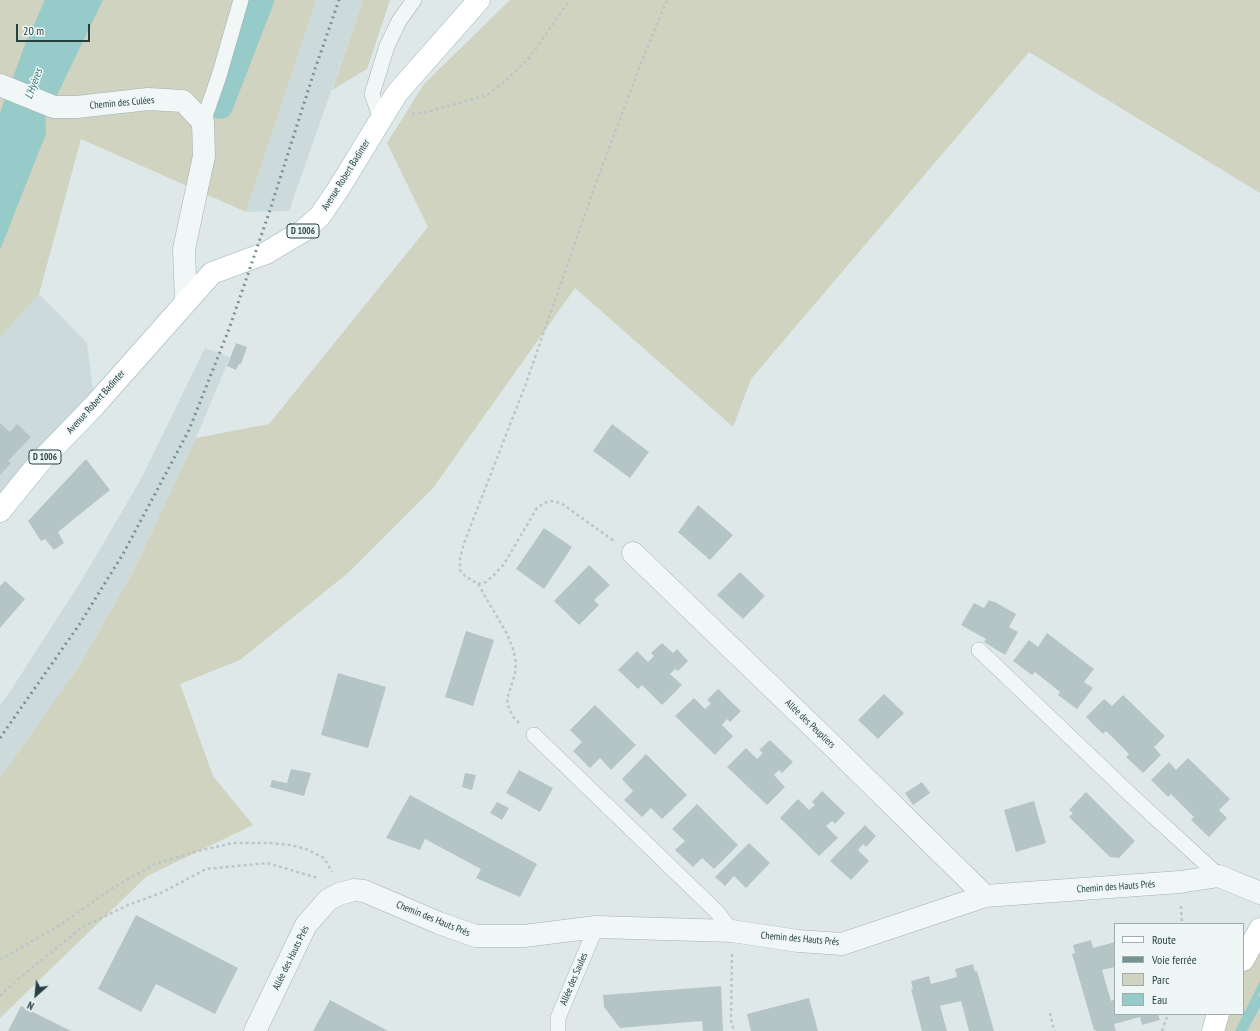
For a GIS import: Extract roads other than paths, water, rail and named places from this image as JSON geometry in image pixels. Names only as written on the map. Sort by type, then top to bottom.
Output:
[{"type":"main road","name":"D 1006","points":[[381,119],[397,93],[479,0]]},
{"type":"main road","name":"Avenue Robert Badinter","points":[[0,511],[39,463],[94,406],[186,300],[212,273],[266,253],[303,231],[320,216],[381,119]]},
{"type":"main road","points":[[1244,958],[1260,929]]},
{"type":"main road","points":[[1213,1031],[1218,1015]]},
{"type":"street","name":"Chemin des Culées","points":[[0,85],[54,107],[77,107],[148,100],[183,101],[203,122]]},
{"type":"street","points":[[186,300],[184,249],[204,156],[203,122]]},
{"type":"street","name":"Allée des Peupliers","points":[[633,553],[840,753],[985,896]]},
{"type":"street","points":[[1219,876],[1260,894]]},
{"type":"street","name":"Chemin des Hauts Prés","points":[[334,897],[354,890],[364,891],[439,923],[476,936],[524,936],[596,927],[732,942],[798,941],[842,944],[985,896],[1180,882],[1219,876]]},
{"type":"street","name":"Allée des Hauts Prés","points":[[255,1031],[306,925],[334,897]]},
{"type":"lane","points":[[203,122],[219,76],[242,0]]},
{"type":"lane","points":[[381,119],[372,94],[386,46],[399,21],[414,0]]},
{"type":"lane","points":[[979,650],[1135,799],[1219,876]]},
{"type":"lane","points":[[534,735],[712,907],[732,942]]},
{"type":"lane","name":"Allée des Saules","points":[[558,1031],[558,1018],[596,927]]},
{"type":"water","points":[[69,0],[103,0],[56,97],[45,109],[46,134],[0,250],[0,169],[20,122],[46,51]]},
{"type":"water","points":[[1260,981],[1260,992],[1241,1031],[1235,1031]]},
{"type":"waterway","name":"L'Hyères","points":[[0,169],[20,122],[46,51],[69,0]]},
{"type":"waterway","points":[[220,106],[261,0]]},
{"type":"waterway","points":[[1243,1031],[1260,1000]]},
{"type":"railway","points":[[0,738],[79,625],[123,554],[189,430],[229,329],[339,0]]}]
